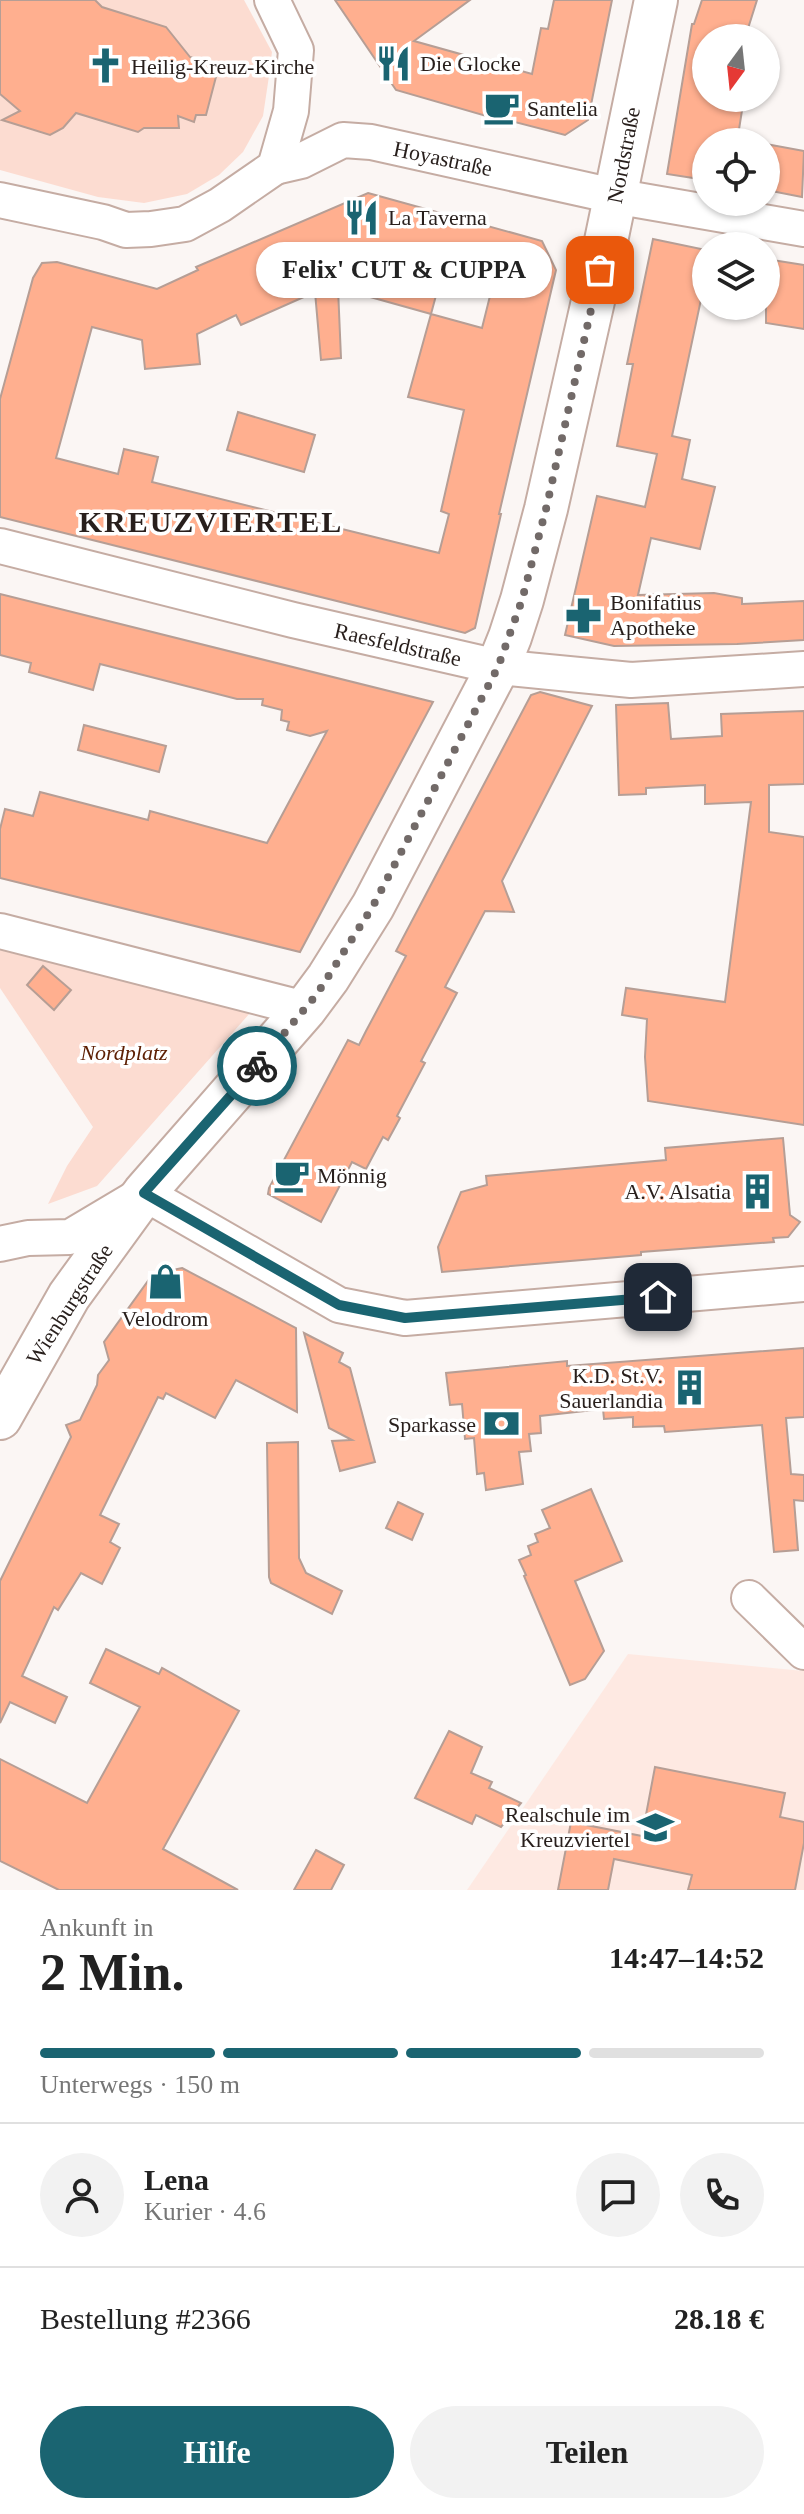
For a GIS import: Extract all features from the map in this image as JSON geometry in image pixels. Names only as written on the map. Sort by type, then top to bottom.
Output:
[{"type":"street","points":[[272,0],[296,50],[291,111],[275,167]]},
{"type":"street","name":"Nordstraße","points":[[144,1193],[305,1009],[328,978],[373,906],[498,667],[522,600],[546,509],[656,0]]},
{"type":"street","name":"Hoyastraße","points":[[2,210],[103,222],[126,230],[185,224],[220,205],[275,167],[301,161],[343,140],[371,142],[614,196],[804,229]]},
{"type":"street","name":"Raesfeldstraße","points":[[0,546],[293,620],[498,667],[631,680],[804,669]]},
{"type":"street","points":[[0,931],[305,1009]]},
{"type":"street","points":[[0,1244],[28,1238],[70,1237],[144,1193],[339,1305],[405,1318],[804,1284]]},
{"type":"street","name":"Wienburgstraße","points":[[0,1418],[69,1296],[144,1193]]},
{"type":"street","points":[[749,1598],[804,1652]]},
{"type":"shaded area","name":"Realschule im Kreuzviertel","points":[[628,1654],[804,1671],[804,1890],[467,1890]]},
{"type":"green space","points":[[0,0],[244,0],[272,52],[263,116],[243,152],[219,175],[187,194],[144,203],[98,197],[0,170]]},
{"type":"green space","name":"Nordplatz","points":[[0,950],[250,1013],[97,1186],[48,1204],[67,1166],[93,1127],[0,988]]},
{"type":"building","name":"Heilig-Kreuz-Kirche","points":[[0,0],[95,0],[102,7],[166,27],[190,57],[211,63],[209,71],[217,73],[206,115],[196,115],[194,122],[178,116],[179,128],[144,128],[138,132],[76,113],[63,128],[50,135],[2,120],[20,111],[0,94]]},
{"type":"building","points":[[335,0],[470,0],[414,41],[532,74],[541,28],[548,29],[554,0],[612,0],[588,120],[565,135],[396,90]]},
{"type":"building","points":[[702,0],[757,0],[749,24],[694,24]]},
{"type":"building","points":[[692,24],[692,112],[742,112],[739,128],[692,128],[692,178],[667,174]]},
{"type":"building","points":[[780,147],[804,151],[802,197],[780,193]]},
{"type":"building","points":[[368,193],[542,241],[556,270],[475,628],[465,633],[0,517],[0,399],[33,278],[42,263],[57,262],[157,289],[198,270],[196,267]],"holes":[[[445,262],[495,276],[482,328],[431,314]],[[338,288],[431,314],[408,397],[464,410],[441,511],[449,514],[439,553],[152,482],[158,457],[124,449],[118,474],[56,458],[92,327],[142,340],[145,369],[200,364],[197,334],[236,315],[241,325],[315,292],[321,360],[341,358]]]},
{"type":"building","points":[[653,239],[692,247],[692,320],[697,320],[672,436],[690,440],[682,479],[715,487],[700,549],[651,538],[638,595],[714,593],[742,598],[742,604],[804,601],[804,640],[614,646],[565,635],[597,496],[645,507],[657,454],[617,446],[633,364],[627,364]]},
{"type":"building","points":[[780,261],[804,265],[804,329],[766,323],[766,320],[780,320]]},
{"type":"building","points":[[238,412],[315,435],[304,472],[227,450]]},
{"type":"building","points":[[0,594],[433,702],[300,952],[0,878],[0,829],[5,809],[33,816],[40,792],[148,820],[150,811],[267,843],[327,731],[310,736],[287,730],[289,722],[281,720],[282,710],[262,705],[263,699],[237,699],[100,664],[93,690],[29,672],[31,663],[0,655]]},
{"type":"building","points":[[540,692],[592,706],[502,881],[514,912],[485,911],[445,987],[457,993],[421,1061],[425,1063],[397,1116],[400,1118],[388,1140],[383,1137],[366,1169],[352,1162],[321,1222],[268,1194],[269,1188],[348,1040],[359,1045],[406,956],[396,951],[531,695]]},
{"type":"building","points":[[668,703],[671,739],[722,736],[721,714],[804,711],[804,784],[769,785],[769,832],[804,837],[804,1125],[648,1101],[645,1057],[647,1019],[622,1015],[626,988],[725,1002],[751,802],[705,804],[705,785],[646,788],[646,794],[619,795],[616,705]]},
{"type":"building","points":[[84,725],[166,746],[159,772],[78,750]]},
{"type":"building","points":[[43,966],[71,990],[54,1010],[27,985]]},
{"type":"building","points":[[783,1138],[790,1215],[800,1222],[788,1237],[773,1238],[774,1242],[442,1272],[438,1247],[461,1192],[487,1185],[486,1176],[666,1160],[665,1148]]},
{"type":"building","points":[[182,1268],[296,1328],[297,1412],[236,1380],[215,1418],[166,1393],[163,1399],[158,1397],[100,1515],[119,1524],[110,1542],[120,1548],[102,1584],[81,1573],[58,1610],[54,1607],[22,1676],[67,1697],[55,1723],[10,1702],[0,1723],[0,1581],[71,1437],[66,1425],[80,1420],[97,1385],[98,1375],[109,1360],[104,1342],[153,1274]]},
{"type":"building","points":[[304,1333],[343,1353],[339,1362],[350,1368],[375,1462],[340,1471],[332,1441],[352,1440],[329,1428]]},
{"type":"building","points":[[804,1348],[804,1417],[786,1418],[791,1474],[804,1475],[804,1501],[794,1500],[798,1550],[774,1552],[762,1425],[665,1432],[664,1426],[633,1427],[633,1417],[604,1419],[603,1409],[540,1416],[541,1433],[529,1434],[531,1451],[519,1452],[523,1484],[486,1490],[484,1473],[477,1474],[474,1438],[465,1439],[462,1404],[450,1405],[446,1373],[567,1361],[567,1366]]},
{"type":"building","points":[[298,1442],[299,1558],[306,1573],[342,1591],[332,1614],[271,1583],[269,1577],[267,1443]]},
{"type":"building","points":[[591,1489],[622,1561],[575,1581],[604,1651],[585,1679],[570,1685],[519,1560],[531,1555],[528,1546],[538,1542],[535,1534],[550,1528],[542,1510]]},
{"type":"building","points":[[398,1502],[423,1514],[412,1540],[386,1528]]},
{"type":"building","points":[[106,1649],[159,1674],[162,1668],[239,1711],[163,1849],[238,1890],[59,1890],[0,1861],[0,1759],[87,1803],[140,1707],[90,1683]]},
{"type":"building","points":[[449,1731],[482,1747],[471,1773],[492,1782],[489,1788],[521,1803],[501,1827],[476,1815],[472,1824],[415,1798]]},
{"type":"building","points":[[655,1767],[785,1793],[780,1817],[804,1822],[804,1843],[795,1890],[688,1890],[692,1875],[614,1859],[608,1890],[558,1890],[571,1822],[642,1836]]},
{"type":"building","points":[[316,1850],[344,1865],[331,1890],[294,1890]]},
{"type":"way so far","points":[[257,1066],[317,994],[373,906],[498,667],[522,600],[546,509],[600,270]]},
{"type":"place","name":"Die Glocke","points":[[394,63]]},
{"type":"place","name":"Heilig-Kreuz-Kirche","points":[[105,66]]},
{"type":"place","name":"Santelia","points":[[501,108]]},
{"type":"place","name":"La Taverna","points":[[362,217]]},
{"type":"place","name":"Felix' CUT & CUPPA","points":[[600,270]]},
{"type":"place","name":"Bonifatius Apotheke","points":[[584,615]]},
{"type":"place","name":"Mönnig","points":[[291,1175]]},
{"type":"place","name":"A.V. Alsatia","points":[[757,1191]]},
{"type":"place","name":"Velodrom","points":[[165,1282]]},
{"type":"place","name":"K.D. St.V. Sauerlandia","points":[[689,1388]]},
{"type":"place","name":"Sparkasse","points":[[502,1424]]},
{"type":"place","name":"Realschule im Kreuzviertel","points":[[656,1827]]},
{"type":"district","name":"KREUZVIERTEL","points":[[211,522]]},
{"type":"route","points":[[257,1066],[144,1193],[339,1305],[405,1318],[658,1297]]}]
